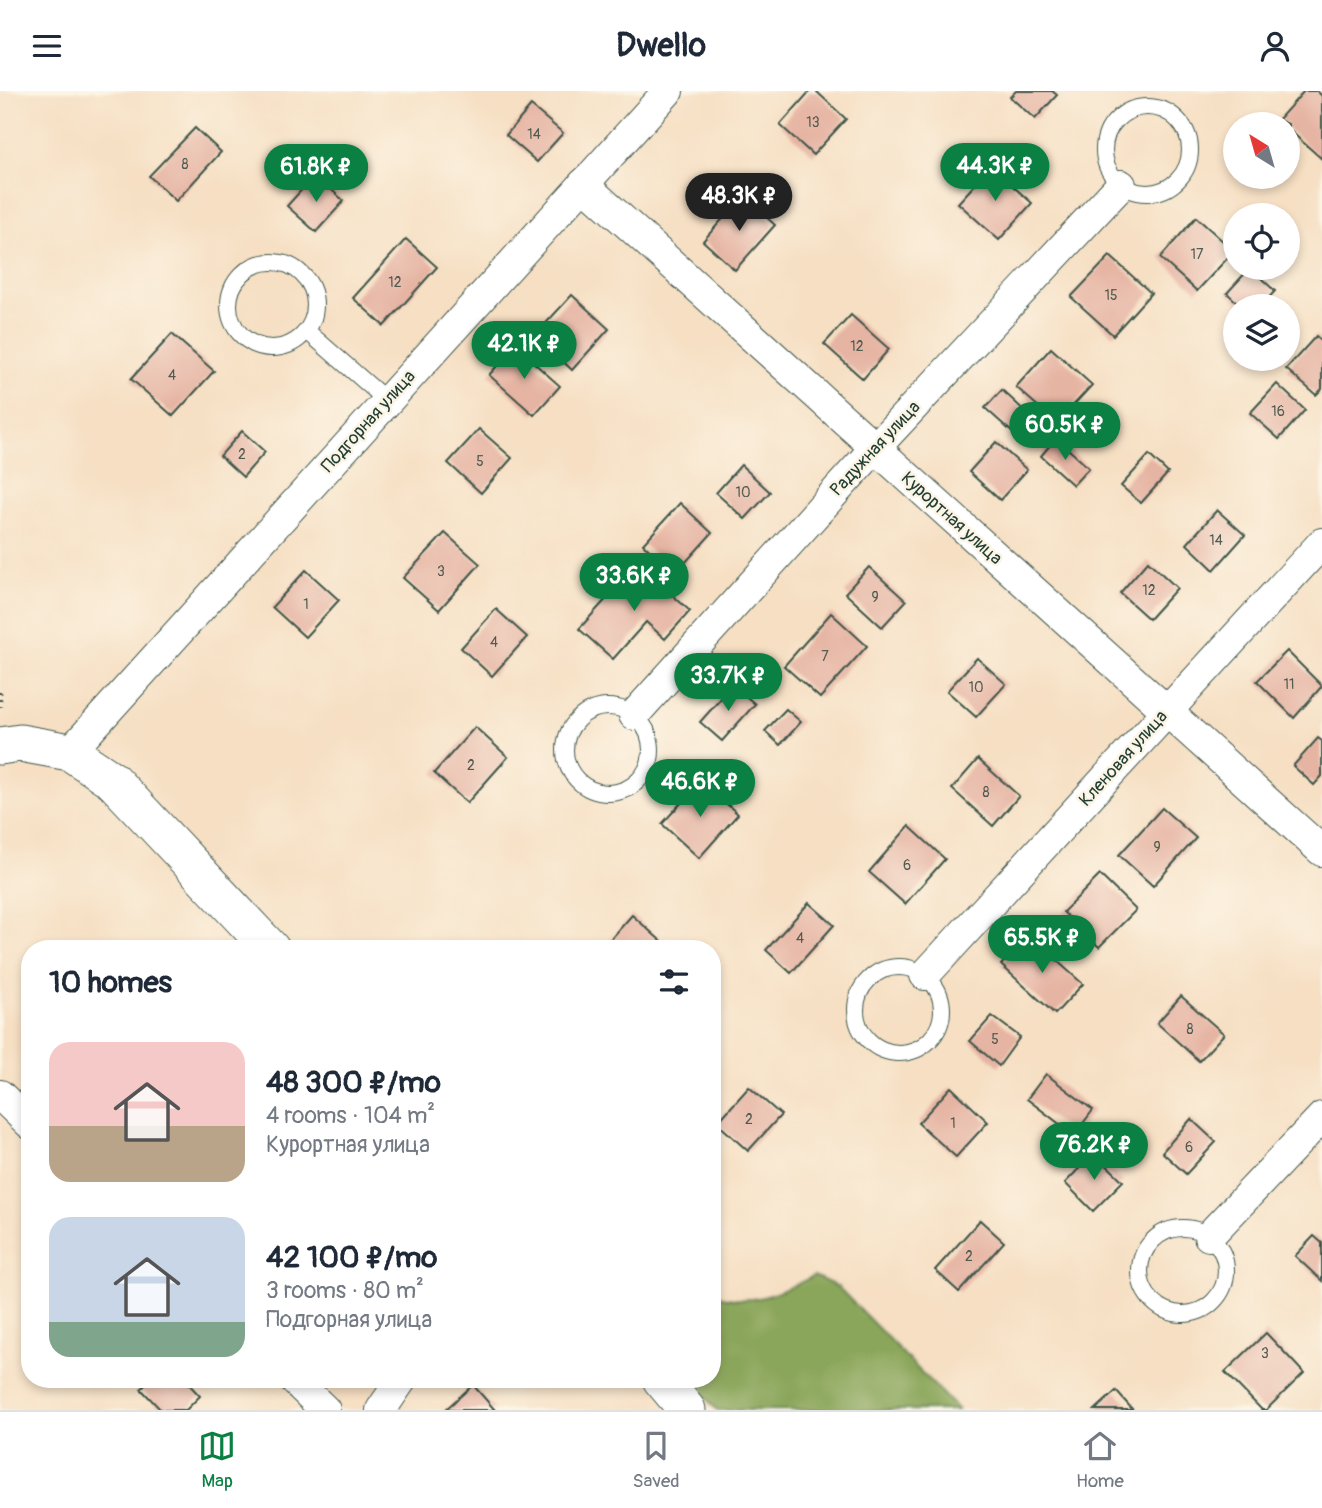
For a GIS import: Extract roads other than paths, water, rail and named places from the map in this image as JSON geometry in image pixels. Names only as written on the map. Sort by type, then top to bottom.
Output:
[{"type":"street","name":"Подгорная улица","points":[[70,752],[668,91]]},
{"type":"street","name":"Курортная улица","points":[[583,184],[1322,851]]},
{"type":"street","name":"Радужная улица","points":[[634,715],[875,448],[1121,185]]},
{"type":"street","name":"Кленовая улица","points":[[925,975],[1322,543]]},
{"type":"street","points":[[0,746],[20,743],[70,752],[112,780],[263,940]]},
{"type":"street","points":[[0,1095],[21,1115]]},
{"type":"street","points":[[1209,1236],[1322,1117]]},
{"type":"street","points":[[302,1388],[325,1410]]},
{"type":"street","points":[[381,1410],[396,1388]]},
{"type":"street","points":[[669,1388],[687,1410]]},
{"type":"lane","points":[[1144,106],[1160,108],[1173,115],[1189,137],[1188,164],[1182,176],[1160,191],[1146,193],[1121,185],[1104,160],[1104,144],[1117,118],[1130,109],[1144,106]]},
{"type":"lane","points":[[277,262],[292,266],[304,275],[316,302],[314,318],[307,331],[297,341],[271,349],[246,340],[236,330],[229,305],[237,279],[248,268],[277,262]]},
{"type":"lane","points":[[307,331],[386,400]]},
{"type":"lane","points":[[608,706],[634,715],[644,726],[650,740],[651,755],[647,769],[638,782],[610,793],[595,791],[582,785],[572,775],[564,749],[573,723],[583,714],[608,706]]},
{"type":"lane","points":[[900,966],[925,975],[936,986],[942,1007],[938,1029],[929,1041],[916,1050],[902,1053],[873,1045],[858,1023],[858,996],[864,984],[874,974],[900,966]]},
{"type":"lane","points":[[1180,1227],[1195,1229],[1209,1236],[1218,1245],[1226,1271],[1218,1297],[1208,1306],[1182,1314],[1156,1305],[1146,1294],[1140,1281],[1139,1266],[1144,1251],[1166,1231],[1180,1227]]}]
